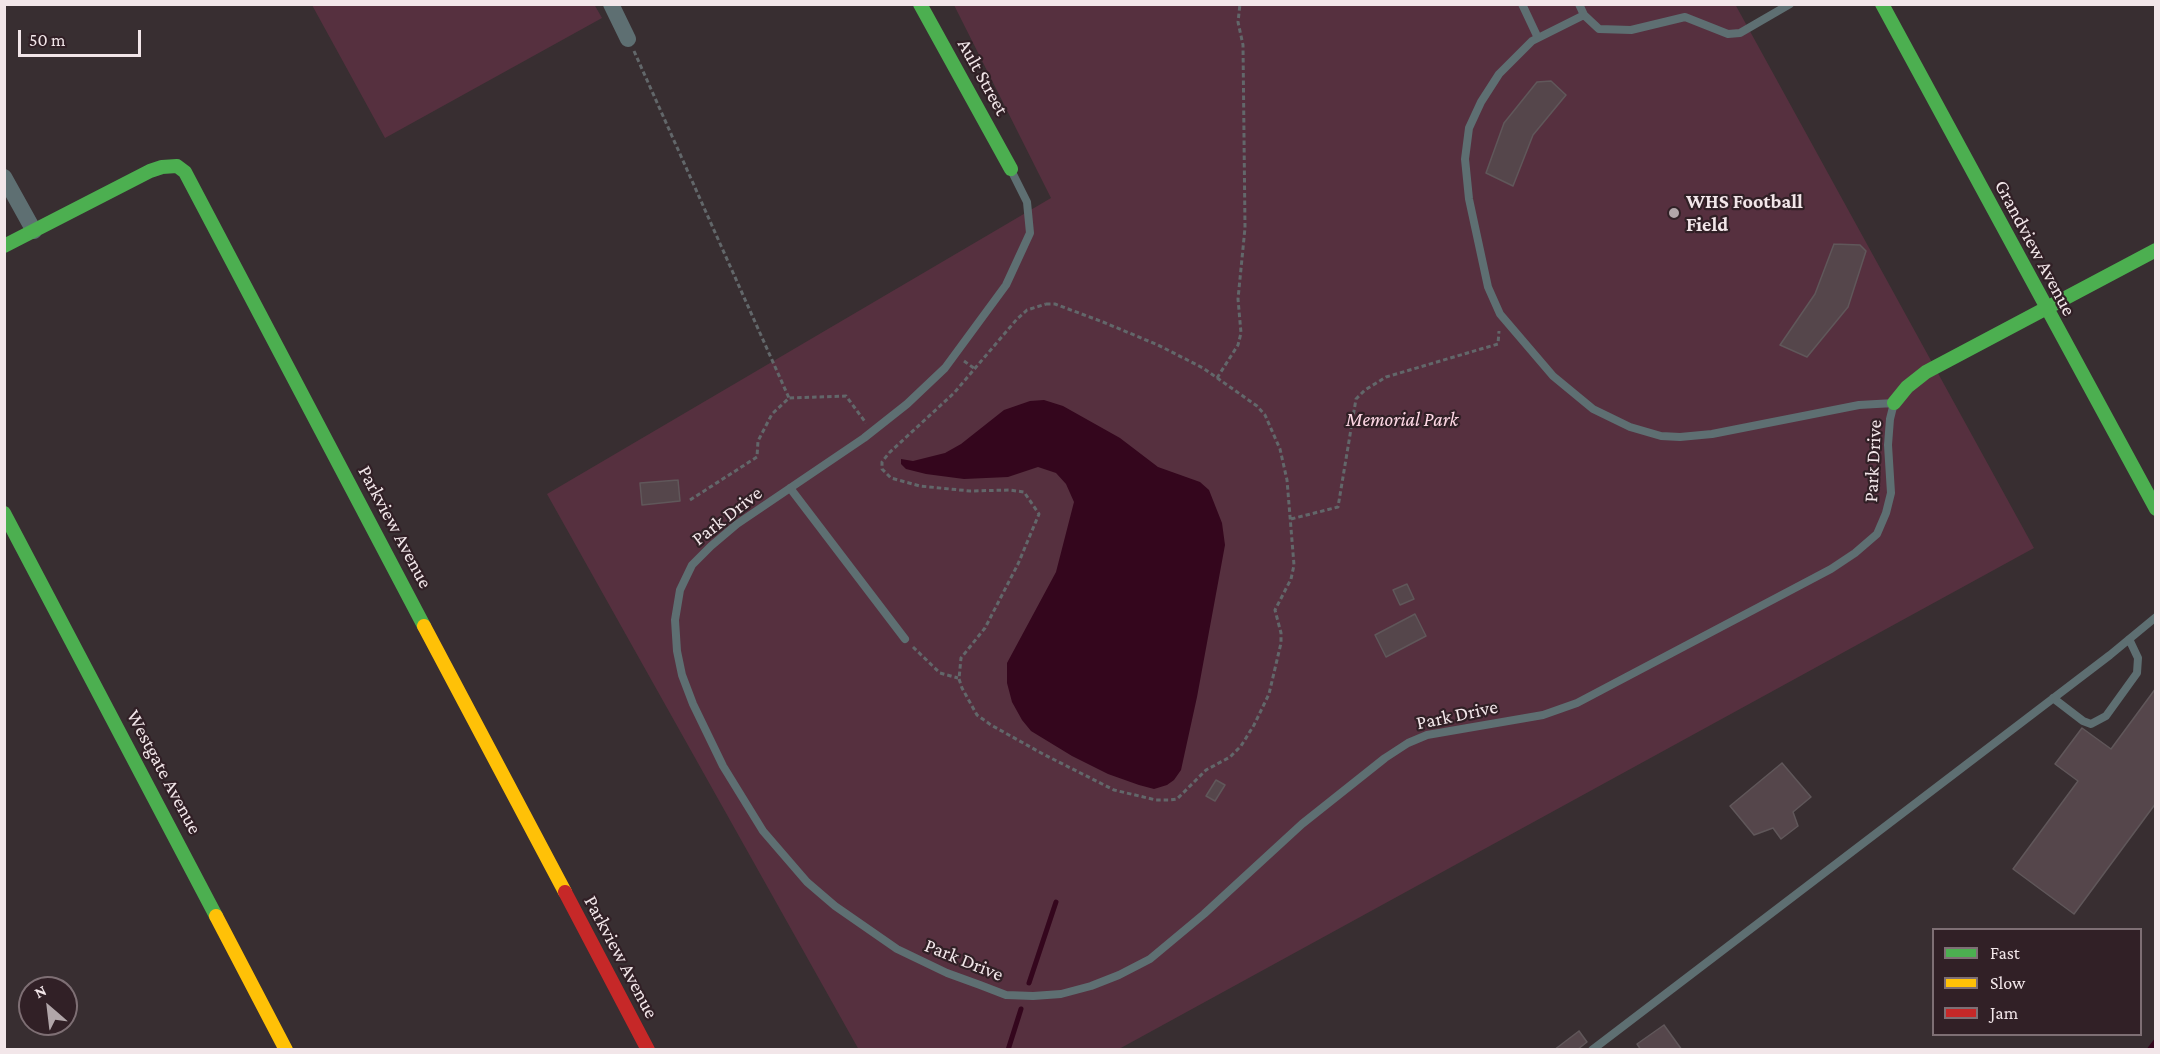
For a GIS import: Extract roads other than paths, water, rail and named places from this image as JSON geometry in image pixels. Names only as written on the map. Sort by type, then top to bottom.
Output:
[{"type":"street","points":[[611,4],[628,39]]},
{"type":"street","name":"Ault Street","points":[[920,4],[1011,169]]},
{"type":"street","name":"Grandview Avenue","points":[[1881,4],[2156,509]]},
{"type":"street","name":"Parkview Avenue","points":[[34,231],[162,166],[177,166],[185,172],[648,1050]]},
{"type":"street","points":[[4,177],[34,231],[4,246]]},
{"type":"street","points":[[1894,403],[1907,387],[1926,372],[2156,250]]},
{"type":"street","name":"Westgate Avenue","points":[[4,513],[286,1050]]},
{"type":"lane","points":[[1522,4],[1538,38]]},
{"type":"lane","points":[[1579,4],[1584,15],[1599,28],[1631,30],[1685,17],[1728,34],[1740,33],[1790,4]]},
{"type":"lane","points":[[1584,15],[1532,41],[1499,74],[1468,128],[1465,159],[1469,199],[1488,287],[1500,314],[1552,376],[1593,409],[1630,427],[1661,436],[1713,434],[1859,405],[1894,403]]},
{"type":"lane","name":"Park Drive","points":[[1011,169],[1027,202],[1030,233],[1006,285],[945,368],[872,431],[737,524],[711,546],[692,565],[680,590],[675,620],[677,651],[682,675],[693,704],[723,766],[763,831],[807,882],[835,906],[897,949],[947,973],[1006,994],[1033,996],[1061,994],[1119,975],[1150,958],[1188,927],[1302,824],[1385,758],[1408,743],[1427,735],[1543,715],[1577,703],[1821,575],[1855,553],[1877,534],[1886,513],[1891,493],[1888,445],[1894,403]]},
{"type":"lane","points":[[790,488],[905,639]]},
{"type":"lane","points":[[1592,1050],[2156,617]]},
{"type":"lane","points":[[2053,698],[2083,722],[2091,724],[2106,716],[2137,673],[2138,658],[2129,639]]},
{"type":"waterway","points":[[1029,983],[1056,902]]},
{"type":"waterway","points":[[1008,1050],[1021,1009]]},
{"type":"waterway","points":[[2149,1050],[2156,1041]]},
{"type":"place","name":"WHS Football Field","points":[[1674,213]]},
{"type":"park label","name":"Memorial Park","points":[[1402,420]]}]
